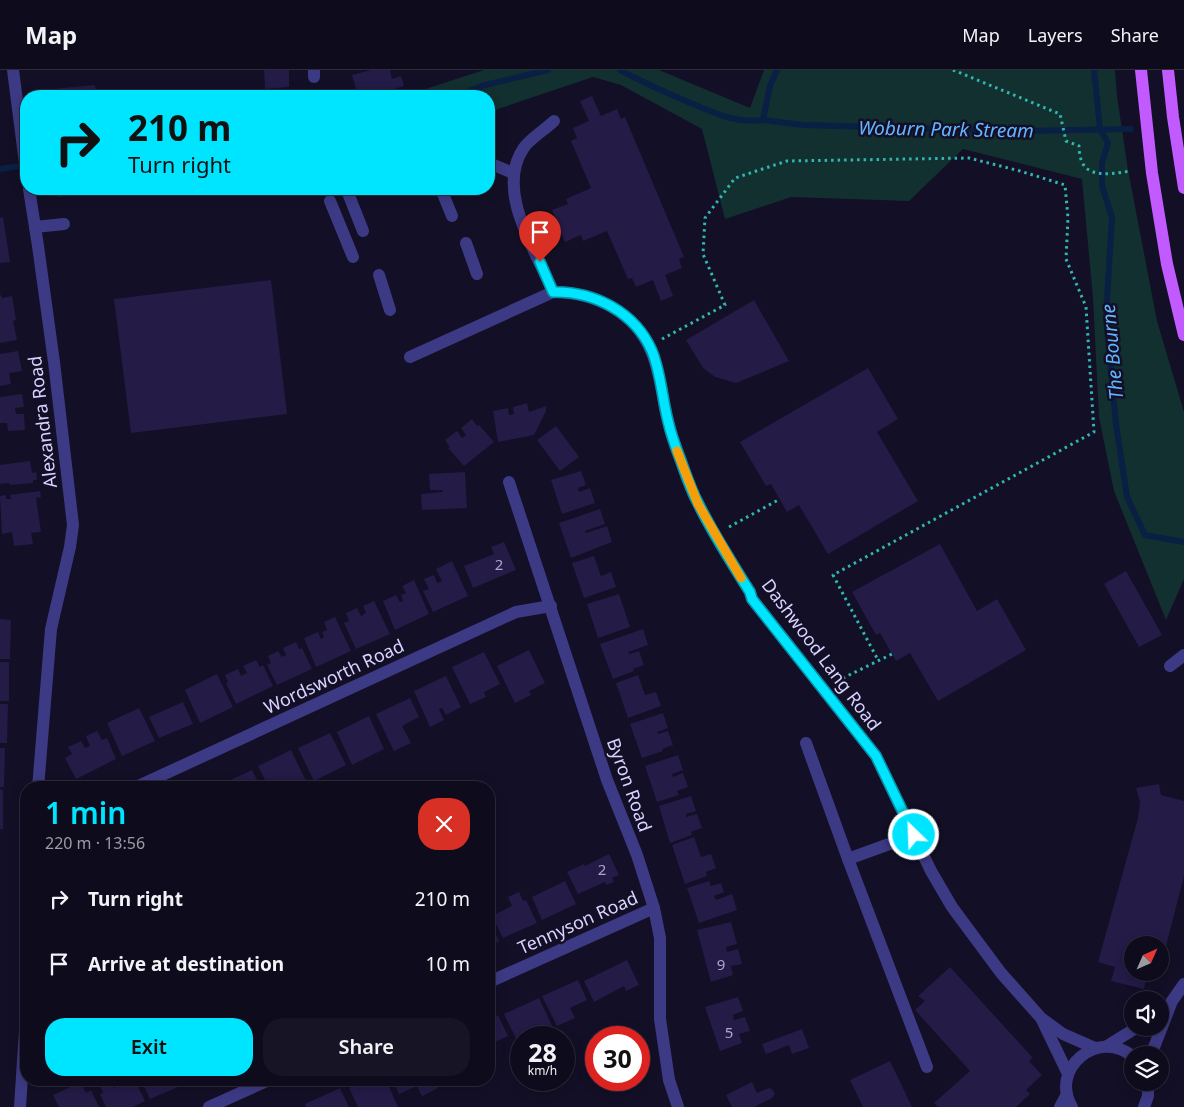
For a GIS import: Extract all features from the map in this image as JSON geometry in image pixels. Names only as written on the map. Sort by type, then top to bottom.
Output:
[{"type":"main road","points":[[1141,70],[1152,172],[1167,264],[1184,335]]},
{"type":"main road","points":[[1168,70],[1184,188]]},
{"type":"street","points":[[14,70],[20,123]]},
{"type":"street","points":[[553,292],[528,238],[514,197],[513,173],[523,148],[554,122]]},
{"type":"street","points":[[495,166],[513,173]]},
{"type":"street","name":"Alexandra Road","points":[[30,195],[54,362],[73,525],[48,646],[38,781]]},
{"type":"street","points":[[349,195],[364,231]]},
{"type":"street","points":[[443,195],[452,216]]},
{"type":"street","points":[[330,201],[353,257]]},
{"type":"street","points":[[35,227],[64,224]]},
{"type":"street","points":[[466,243],[477,274]]},
{"type":"street","points":[[379,275],[390,310]]},
{"type":"street","name":"Dashwood Lang Road","points":[[410,357],[553,292],[567,292],[590,297],[610,305],[630,321],[649,346],[660,380],[668,422],[698,504],[750,592],[752,599],[876,756],[931,871],[952,907],[1001,973],[1041,1018],[1063,1034],[1101,1047],[1117,1048],[1124,1052]]},
{"type":"street","name":"Byron Road","points":[[509,482],[607,780],[637,855],[654,908],[660,938],[660,1020],[669,1080],[678,1107]]},
{"type":"street","name":"Wordsworth Road","points":[[149,781],[516,612],[551,606]]},
{"type":"street","points":[[1170,666],[1184,655]]},
{"type":"street","points":[[806,743],[848,860],[927,1067]]},
{"type":"street","points":[[848,860],[914,835]]},
{"type":"street","name":"Tennyson Road","points":[[495,979],[654,908]]},
{"type":"street","points":[[1154,1046],[1172,1001],[1184,984]]},
{"type":"street","name":"Dashwood Lang Road","points":[[1041,1018],[1068,1074]]},
{"type":"street","points":[[1072,1107],[1067,1094],[1068,1074],[1079,1058],[1124,1035]]},
{"type":"street","points":[[20,1107],[21,1086]]},
{"type":"street","points":[[209,1107],[256,1086]]},
{"type":"street","points":[[1060,1107],[1067,1094]]},
{"type":"path","points":[[953,70],[1060,114],[1066,141],[1079,146],[1082,163],[1089,171],[1108,174],[1131,171]]},
{"type":"path","points":[[649,346],[724,305],[703,254],[705,218],[734,178],[787,161],[969,158],[1065,185],[1068,218],[1066,258],[1086,307],[1094,432],[833,575],[878,660]]},
{"type":"path","points":[[716,534],[780,499]]},
{"type":"path","points":[[823,688],[892,654]]},
{"type":"green space","points":[[484,70],[659,70],[750,108],[764,70],[1115,70],[1128,170],[1157,321],[1184,412],[1184,579],[1166,620],[1114,491],[1099,417],[1093,298],[1082,179],[963,149],[909,201],[791,197],[725,219],[702,129],[621,85],[593,77],[495,110],[495,90],[422,90]]},
{"type":"green space","points":[[57,195],[74,195],[58,197]]},
{"type":"building","points":[[264,70],[289,70],[289,87],[265,89]]},
{"type":"building","points":[[371,70],[390,70],[392,79],[401,76],[404,86],[394,90],[356,90],[352,75]]},
{"type":"building","points":[[95,85],[96,90],[41,90]]},
{"type":"building","points":[[592,96],[601,116],[617,109],[621,119],[625,117],[684,257],[679,259],[682,268],[665,275],[673,296],[661,301],[653,280],[636,287],[632,278],[628,279],[607,231],[583,241],[581,235],[565,242],[552,210],[568,204],[566,199],[591,188],[571,141],[577,138],[573,128],[589,121],[580,101]]},
{"type":"building","points":[[3,217],[10,262],[0,263],[0,218]]},
{"type":"building","points":[[271,280],[287,414],[131,433],[114,299]]},
{"type":"building","points":[[0,294],[2,298],[12,296],[16,320],[13,321],[17,340],[0,343]]},
{"type":"building","points":[[754,300],[789,361],[736,383],[715,377],[703,368],[686,340]]},
{"type":"building","points":[[18,351],[22,371],[9,373],[11,384],[0,386],[0,354]]},
{"type":"building","points":[[868,368],[898,419],[877,432],[918,501],[828,554],[799,505],[787,512],[771,484],[766,486],[740,442]]},
{"type":"building","points":[[22,394],[24,407],[15,408],[16,414],[24,414],[25,430],[8,431],[7,423],[0,423],[0,397]]},
{"type":"building","points":[[527,403],[529,412],[546,406],[546,411],[534,435],[498,442],[493,411],[508,408],[509,415],[514,414],[513,407]]},
{"type":"building","points":[[472,419],[494,442],[464,466],[448,448],[450,447],[445,440],[457,431],[462,438],[466,435],[461,428]]},
{"type":"building","points":[[556,426],[579,457],[560,471],[537,440]]},
{"type":"building","points":[[30,461],[32,473],[36,472],[37,480],[33,480],[33,483],[0,484],[0,465]]},
{"type":"building","points":[[581,471],[586,485],[578,488],[579,492],[590,488],[595,503],[562,514],[551,480]]},
{"type":"building","points":[[465,472],[467,508],[422,510],[421,494],[443,492],[443,490],[430,490],[429,474]]},
{"type":"building","points":[[40,491],[41,497],[36,498],[41,532],[31,533],[33,544],[14,546],[12,532],[2,534],[0,496],[6,495],[6,499],[11,499],[10,495]]},
{"type":"building","points":[[600,509],[605,524],[585,531],[586,533],[607,526],[612,542],[571,558],[559,523]]},
{"type":"building","points":[[504,542],[516,570],[473,588],[464,566],[494,554],[491,547]]},
{"type":"building","points":[[940,544],[977,611],[997,599],[1026,650],[938,701],[910,653],[896,661],[880,633],[876,635],[852,592]]},
{"type":"building","points":[[594,556],[601,576],[611,572],[616,587],[584,598],[572,563]]},
{"type":"building","points":[[452,561],[468,596],[433,612],[423,591],[429,589],[424,579],[434,575],[437,583],[442,581],[436,569]]},
{"type":"building","points":[[1126,571],[1162,635],[1139,647],[1104,584]]},
{"type":"building","points":[[414,580],[429,614],[395,630],[383,601],[396,595],[400,602],[403,601],[401,595],[406,593],[402,586]]},
{"type":"building","points":[[619,594],[630,627],[598,638],[587,604]]},
{"type":"building","points":[[374,601],[390,634],[356,649],[344,623],[349,621],[346,613],[357,608],[361,616],[366,613],[363,606]]},
{"type":"building","points":[[335,617],[351,651],[316,667],[304,638],[318,632],[321,639],[324,637],[322,632],[327,630],[324,622]]},
{"type":"building","points":[[0,619],[11,620],[10,659],[0,659]]},
{"type":"building","points":[[643,629],[648,645],[628,652],[629,654],[639,651],[644,665],[613,679],[600,644]]},
{"type":"building","points":[[296,642],[299,649],[302,648],[312,669],[277,685],[267,665],[271,663],[268,656],[278,651],[282,657],[286,655],[283,648]]},
{"type":"building","points":[[529,650],[545,683],[529,691],[531,695],[515,703],[497,666]]},
{"type":"building","points":[[484,652],[500,684],[484,692],[486,697],[470,704],[452,667]]},
{"type":"building","points":[[256,660],[260,667],[263,665],[273,686],[236,704],[226,683],[228,682],[225,675],[238,669],[241,676],[247,673],[243,666]]},
{"type":"building","points":[[0,662],[9,662],[9,701],[0,701]]},
{"type":"building","points":[[217,674],[233,707],[200,723],[185,690]]},
{"type":"building","points":[[638,675],[645,695],[656,692],[661,706],[628,718],[616,683]]},
{"type":"building","points":[[446,676],[461,707],[446,715],[442,708],[439,709],[444,720],[430,727],[414,691]]},
{"type":"building","points":[[410,698],[419,717],[402,726],[411,743],[394,751],[376,714]]},
{"type":"building","points":[[183,702],[193,724],[159,738],[149,717]]},
{"type":"building","points":[[0,704],[8,704],[7,743],[0,743]]},
{"type":"building","points":[[139,708],[155,741],[122,756],[107,723]]},
{"type":"building","points":[[663,713],[668,728],[657,732],[658,734],[668,731],[673,745],[662,749],[663,751],[642,758],[630,724]]},
{"type":"building","points":[[369,716],[384,749],[352,765],[337,732]]},
{"type":"building","points":[[97,731],[102,740],[107,738],[116,759],[76,779],[65,758],[72,754],[68,747],[81,741],[85,748],[90,746],[86,736]]},
{"type":"building","points":[[330,733],[346,765],[314,781],[298,748]]},
{"type":"building","points":[[0,748],[5,748],[4,787],[0,787]]},
{"type":"building","points":[[291,750],[306,781],[266,781],[258,766]]},
{"type":"building","points":[[678,755],[683,770],[672,774],[673,777],[683,773],[688,787],[677,791],[679,795],[657,802],[645,766]]},
{"type":"building","points":[[252,770],[258,781],[229,781]]},
{"type":"building","points":[[1159,784],[1161,795],[1184,801],[1184,876],[1168,936],[1124,936],[1124,981],[1145,981],[1144,989],[1111,981],[1115,967],[1098,962],[1138,818],[1140,802],[1136,788]]},
{"type":"building","points":[[0,789],[3,790],[3,829],[0,829]]},
{"type":"building","points":[[691,796],[696,811],[686,814],[686,817],[697,814],[702,828],[691,832],[692,835],[670,843],[659,806]]},
{"type":"building","points":[[694,837],[701,857],[711,854],[716,868],[706,872],[707,876],[685,884],[672,845]]},
{"type":"building","points":[[609,854],[619,875],[612,878],[614,882],[606,885],[605,882],[578,894],[567,872],[584,864],[585,866]]},
{"type":"building","points":[[565,881],[576,904],[542,920],[532,897]]},
{"type":"building","points":[[709,881],[711,886],[721,883],[724,892],[714,896],[716,900],[732,894],[737,910],[699,923],[687,888]]},
{"type":"building","points":[[519,892],[523,901],[526,900],[537,923],[503,938],[495,922],[495,914],[512,906],[508,897]]},
{"type":"building","points":[[731,922],[737,944],[726,947],[727,952],[738,949],[742,964],[731,966],[733,975],[711,982],[697,930]]},
{"type":"building","points":[[495,932],[499,941],[495,943]]},
{"type":"building","points":[[627,960],[639,985],[626,991],[624,986],[594,1002],[584,981]]},
{"type":"building","points":[[950,967],[1033,1058],[1029,1061],[1042,1075],[1026,1090],[1030,1094],[1016,1107],[938,1107],[934,1103],[970,1071],[915,1010],[925,1001],[918,996]]},
{"type":"building","points":[[578,980],[587,1000],[570,1008],[575,1018],[557,1026],[542,996]]},
{"type":"building","points":[[738,997],[743,1011],[733,1015],[734,1020],[745,1017],[750,1031],[739,1034],[742,1043],[720,1051],[705,1007]]},
{"type":"building","points":[[539,998],[552,1026],[510,1026],[504,1014]]},
{"type":"building","points":[[498,1015],[508,1036],[495,1042],[495,1017]]},
{"type":"building","points":[[802,1029],[809,1048],[792,1054],[789,1045],[766,1054],[762,1044]]},
{"type":"building","points":[[890,1061],[912,1107],[863,1107],[850,1080]]},
{"type":"building","points":[[752,1082],[757,1093],[769,1088],[775,1094],[772,1098],[754,1107],[732,1107],[726,1095]]},
{"type":"building","points":[[72,1086],[83,1086],[86,1093],[91,1090],[99,1107],[59,1107],[53,1095]]},
{"type":"building","points":[[100,1086],[113,1086],[114,1088],[119,1086],[138,1086],[145,1101],[133,1107],[106,1107],[100,1094],[103,1093]]},
{"type":"building","points":[[144,1086],[180,1086],[150,1099]]},
{"type":"building","points":[[354,1086],[389,1086],[398,1107],[358,1107],[349,1088]]},
{"type":"building","points":[[396,1086],[417,1086],[399,1094]]},
{"type":"building","points":[[417,1086],[437,1086],[438,1088],[422,1096]]},
{"type":"building","points":[[340,1088],[349,1107],[306,1107],[305,1104]]},
{"type":"waterway","name":"The Bourne","points":[[472,90],[548,70]]},
{"type":"waterway","name":"The Bourne","points":[[620,70],[662,91],[715,113],[733,119],[753,121],[763,120],[770,86],[777,70]]},
{"type":"waterway","name":"The Bourne","points":[[1094,70],[1100,129],[1108,143],[1102,163],[1102,186],[1112,217],[1106,317],[1116,424],[1127,497],[1145,535],[1184,542]]},
{"type":"waterway","name":"Woburn Park Stream","points":[[763,120],[803,125],[1022,131],[1131,129]]},
{"type":"waterway","name":"The Bourne","points":[[0,169],[20,166]]},
{"type":"slow traffic","points":[[677,451],[698,504],[741,578]]},
{"type":"route","points":[[540,262],[553,292],[567,292],[590,297],[610,305],[630,321],[642,335],[652,352],[660,380],[668,422],[680,461],[698,504],[750,592],[752,599],[876,756],[914,835]]}]
